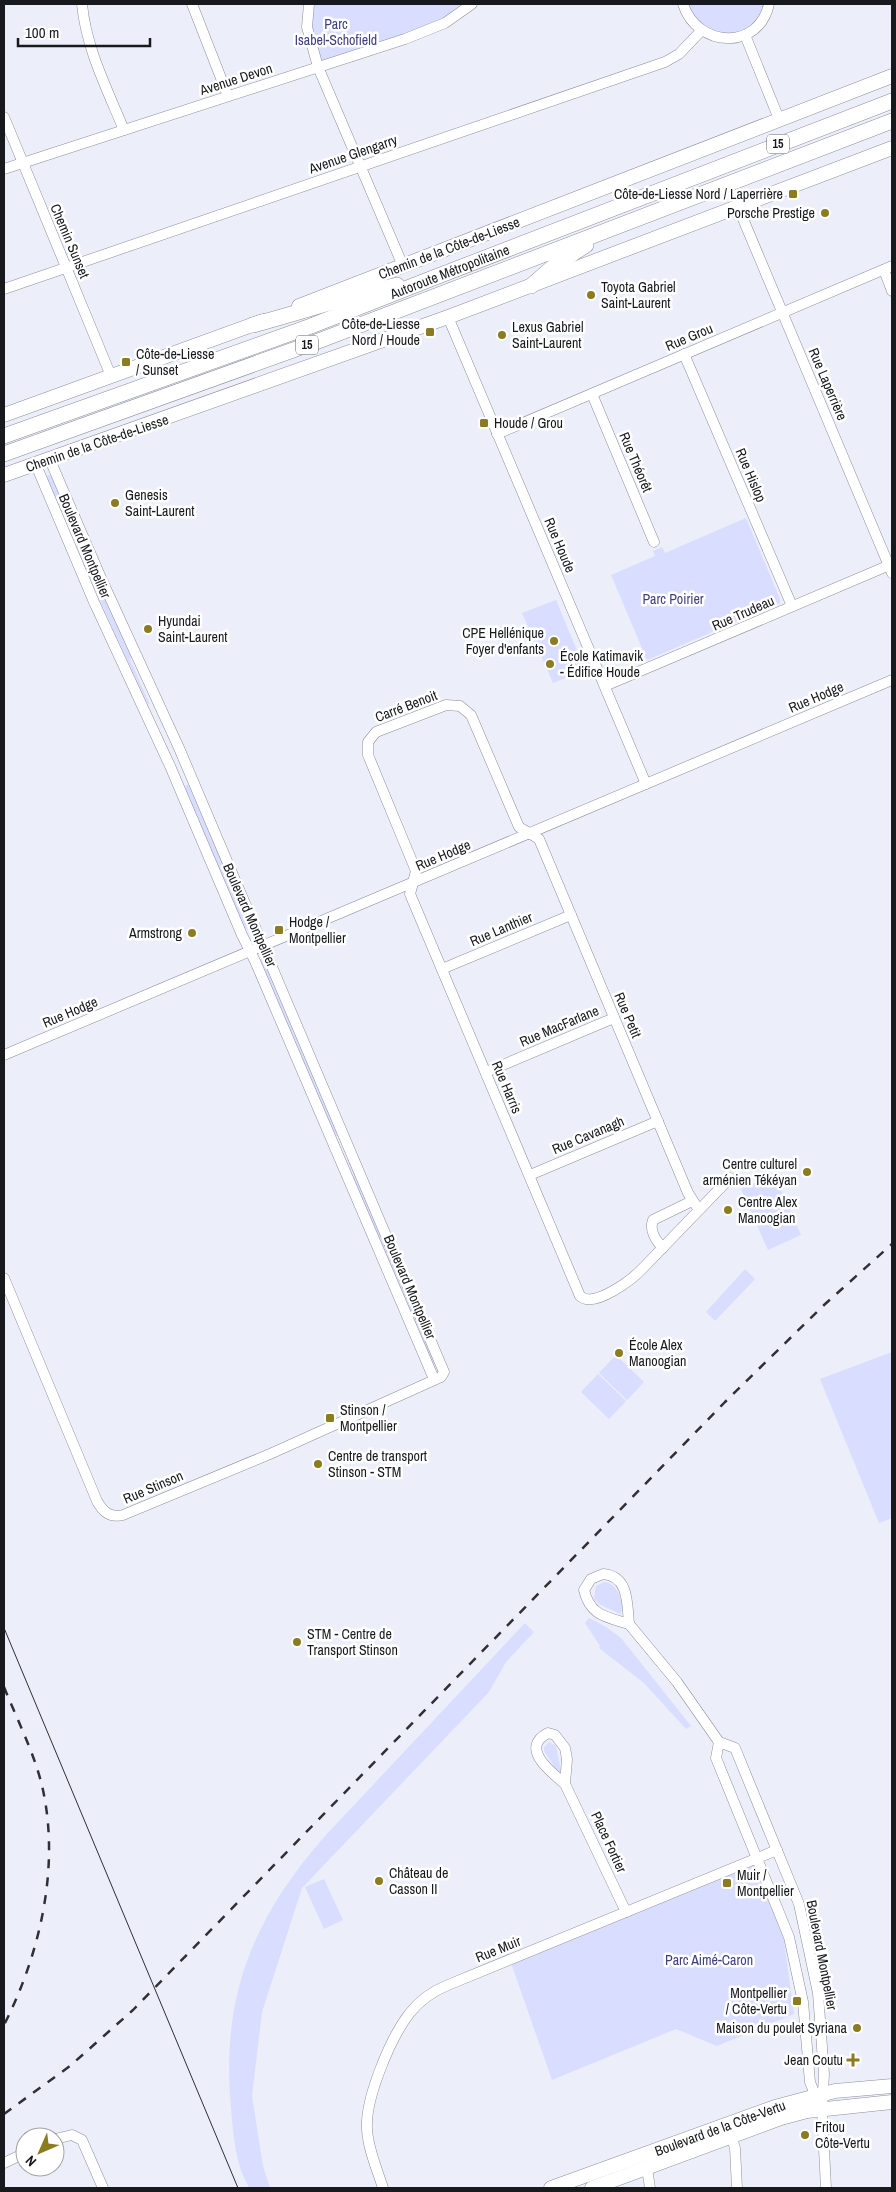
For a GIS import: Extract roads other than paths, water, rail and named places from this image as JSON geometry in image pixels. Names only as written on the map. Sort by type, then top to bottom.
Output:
[{"type":"highway","name":"Autoroute Métropolitaine","points":[[4,436],[320,323],[892,100]]},
{"type":"highway","name":"Autoroute Métropolitaine","points":[[4,454],[321,340],[892,121]]},
{"type":"highway","points":[[531,286],[554,266],[608,230]]},
{"type":"highway","points":[[253,325],[322,307],[366,292],[433,278]]},
{"type":"main road","name":"Chemin de la Côte-de-Liesse","points":[[4,415],[253,325],[892,76]]},
{"type":"main road","name":"Chemin de la Côte-de-Liesse","points":[[4,475],[448,317],[892,148]]},
{"type":"main road","name":"Boulevard de la Côte-Vertu","points":[[551,2188],[769,2108],[819,2094],[892,2086]]},
{"type":"main road","name":"Boulevard de la Côte-Vertu","points":[[592,2188],[732,2135],[800,2113],[892,2102]]},
{"type":"street","points":[[82,4],[93,54],[124,130]]},
{"type":"street","points":[[192,4],[228,96]]},
{"type":"street","points":[[309,4],[307,26],[318,68],[402,266]]},
{"type":"street","name":"Avenue Devon","points":[[4,169],[405,39],[458,15],[472,4]]},
{"type":"street","points":[[683,4],[693,23],[701,30],[721,38],[734,38],[755,28],[764,16],[769,4]]},
{"type":"street","name":"Avenue Glengarry","points":[[4,289],[665,62],[679,54],[701,30]]},
{"type":"street","points":[[745,34],[779,119]]},
{"type":"street","name":"Chemin Sunset","points":[[4,117],[111,376]]},
{"type":"street","name":"Rue Laperrière","points":[[738,207],[891,568]]},
{"type":"street","points":[[888,268],[892,290]]},
{"type":"street","name":"Rue Grou","points":[[498,434],[888,268]]},
{"type":"street","name":"Rue Houde","points":[[448,317],[646,784]]},
{"type":"street","name":"Rue Hislop","points":[[684,354],[792,606]]},
{"type":"street","name":"Rue Théorêt","points":[[592,394],[654,542]]},
{"type":"street","name":"Boulevard Montpellier","points":[[50,460],[101,578],[175,738],[444,1372]]},
{"type":"street","name":"Boulevard Montpellier","points":[[36,465],[90,591],[170,766],[434,1379]]},
{"type":"street","name":"Rue Trudeau","points":[[605,686],[792,606],[891,568]]},
{"type":"street","name":"Rue Hodge","points":[[4,1055],[892,680]]},
{"type":"street","name":"Carré Benoit","points":[[414,882],[416,871],[368,755],[370,739],[381,729],[446,705],[457,705],[466,710],[475,724],[519,827],[529,833]]},
{"type":"street","name":"Rue Petit","points":[[529,833],[539,839],[692,1201],[700,1210]]},
{"type":"street","name":"Rue Harris","points":[[414,882],[410,894],[579,1293],[585,1300],[594,1300],[623,1284],[638,1273],[663,1248]]},
{"type":"street","name":"Rue Lanthier","points":[[442,969],[571,915]]},
{"type":"street","name":"Rue MacFarlane","points":[[486,1072],[614,1018]]},
{"type":"street","name":"Rue Cavanagh","points":[[530,1175],[658,1121]]},
{"type":"street","points":[[692,1201],[654,1219],[652,1222],[655,1237],[663,1248],[730,1178]]},
{"type":"street","name":"Rue Stinson","points":[[4,1278],[97,1501],[102,1510],[112,1516],[123,1515],[270,1454],[442,1376],[444,1372]]},
{"type":"street","points":[[603,1574],[610,1575],[621,1582],[626,1594],[629,1624],[604,1616],[592,1608],[584,1590],[591,1579],[603,1574]]},
{"type":"street","name":"Boulevard Montpellier","points":[[629,1624],[687,1695],[719,1742],[735,1748],[799,1904],[818,1993],[824,2074],[819,2094],[822,2110]]},
{"type":"street","name":"Place Fortier","points":[[565,1784],[567,1759],[565,1748],[555,1735],[548,1733],[540,1737],[536,1745],[538,1755],[549,1771],[565,1784],[626,1912]]},
{"type":"street","name":"Boulevard Montpellier","points":[[719,1742],[716,1758],[789,1937],[803,2002],[810,2082],[819,2094]]},
{"type":"street","name":"Rue Muir","points":[[384,2188],[368,2142],[367,2114],[370,2098],[400,2027],[418,2004],[439,1989],[777,1850]]},
{"type":"street","points":[[822,2110],[826,2188]]},
{"type":"street","points":[[65,2137],[72,2135],[82,2140],[103,2188]]},
{"type":"street","points":[[732,2135],[735,2148],[737,2188]]},
{"type":"street","points":[[647,2168],[650,2188]]},
{"type":"tram line","points":[[4,1628],[238,2188]]},
{"type":"railway","points":[[4,2114],[70,2066],[133,2010],[725,1402],[824,1305],[892,1244]]},
{"type":"railway","points":[[4,1687],[32,1754],[41,1781],[48,1824],[49,1854],[43,1913],[36,1942],[27,1971],[4,2025]]},
{"type":"place","name":"Côte-de-Liesse Nord / Laperrière","points":[[793,194]]},
{"type":"place","name":"Porsche Prestige","points":[[825,213]]},
{"type":"place","name":"Toyota Gabriel Saint-Laurent","points":[[591,295]]},
{"type":"place","name":"Côte-de-Liesse Nord / Houde","points":[[430,332]]},
{"type":"place","name":"Lexus Gabriel Saint-Laurent","points":[[502,335]]},
{"type":"place","name":"Côte-de-Liesse / Sunset","points":[[126,362]]},
{"type":"place","name":"Houde / Grou","points":[[484,423]]},
{"type":"place","name":"Genesis Saint-Laurent","points":[[115,503]]},
{"type":"place","name":"Hyundai Saint-Laurent","points":[[148,629]]},
{"type":"place","name":"CPE Hellénique Foyer d'enfants","points":[[554,641]]},
{"type":"place","name":"École Katimavik - Édifice Houde","points":[[550,664]]},
{"type":"place","name":"Hodge / Montpellier","points":[[279,930]]},
{"type":"place","name":"Armstrong","points":[[192,933]]},
{"type":"place","name":"Centre culturel arménien Tékéyan","points":[[807,1172]]},
{"type":"place","name":"Centre Alex Manoogian","points":[[728,1210]]},
{"type":"place","name":"École Alex Manoogian","points":[[619,1353]]},
{"type":"place","name":"Stinson / Montpellier","points":[[330,1418]]},
{"type":"place","name":"Centre de transport Stinson - STM","points":[[318,1464]]},
{"type":"place","name":"STM - Centre de Transport Stinson","points":[[297,1642]]},
{"type":"place","name":"Château de Casson II","points":[[379,1881]]},
{"type":"place","name":"Muir / Montpellier","points":[[727,1883]]},
{"type":"place","name":"Montpellier / Côte-Vertu","points":[[797,2001]]},
{"type":"place","name":"Maison du poulet Syriana","points":[[857,2028]]},
{"type":"place","name":"Jean Coutu","points":[[853,2060]]},
{"type":"place","name":"Fritou Côte-Vertu","points":[[805,2135]]},
{"type":"park label","name":"Parc Isabel-Schofield","points":[[336,32]]},
{"type":"park label","name":"Parc Poirier","points":[[673,599]]},
{"type":"park label","name":"Parc Aimé-Caron","points":[[709,1960]]}]
